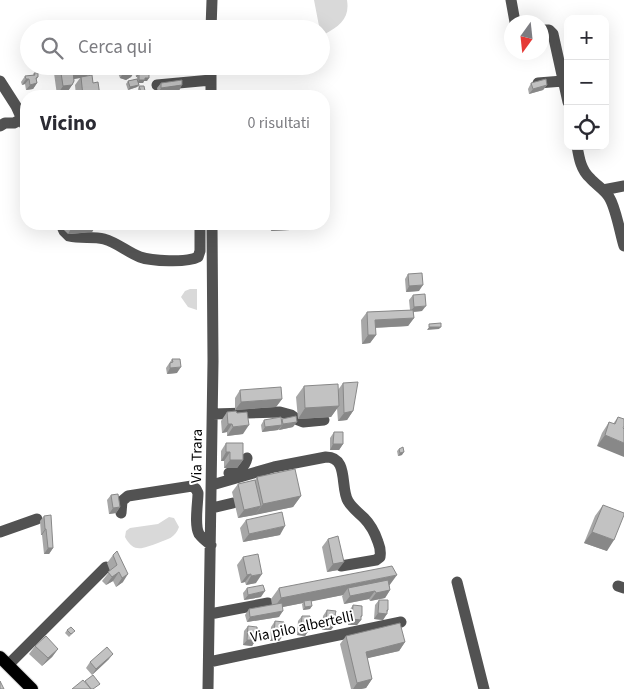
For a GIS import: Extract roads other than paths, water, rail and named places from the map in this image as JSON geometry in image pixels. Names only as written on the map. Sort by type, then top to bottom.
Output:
[{"type":"main road","points":[[4,661],[32,689]]},
{"type":"street","points":[[212,0],[212,20]]},
{"type":"street","points":[[511,0],[514,15]]},
{"type":"street","points":[[549,30],[553,34],[564,85]]},
{"type":"street","points":[[212,75],[212,90]]},
{"type":"street","points":[[157,85],[212,80]]},
{"type":"street","points":[[0,81],[20,111]]},
{"type":"street","points":[[538,83],[563,81]]},
{"type":"street","points":[[0,126],[5,123],[14,123],[20,118]]},
{"type":"street","points":[[578,150],[585,173],[610,198],[624,246]]},
{"type":"street","points":[[603,190],[624,186]]},
{"type":"street","points":[[64,230],[71,237],[103,239],[118,244],[141,257],[167,260],[198,257],[200,251],[200,230]]},
{"type":"street","name":"Via Trara","points":[[208,689],[213,414],[212,230]]},
{"type":"street","points":[[213,414],[280,412],[291,415],[303,422],[324,420]]},
{"type":"street","points":[[212,480],[326,457],[337,460],[341,466],[346,498],[371,526],[376,534],[381,550],[380,557],[376,560],[341,566]]},
{"type":"street","points":[[212,480],[238,471],[244,465],[247,458]]},
{"type":"street","points":[[121,514],[122,501],[130,496],[192,486],[198,493],[197,526],[199,533],[211,545]]},
{"type":"street","points":[[212,508],[233,504]]},
{"type":"street","points":[[0,532],[37,519]]},
{"type":"street","points":[[4,661],[106,567]]},
{"type":"street","points":[[457,582],[484,689]]},
{"type":"street","points":[[210,614],[268,603]]},
{"type":"street","name":"Via pilo albertelli","points":[[209,662],[402,622]]}]
